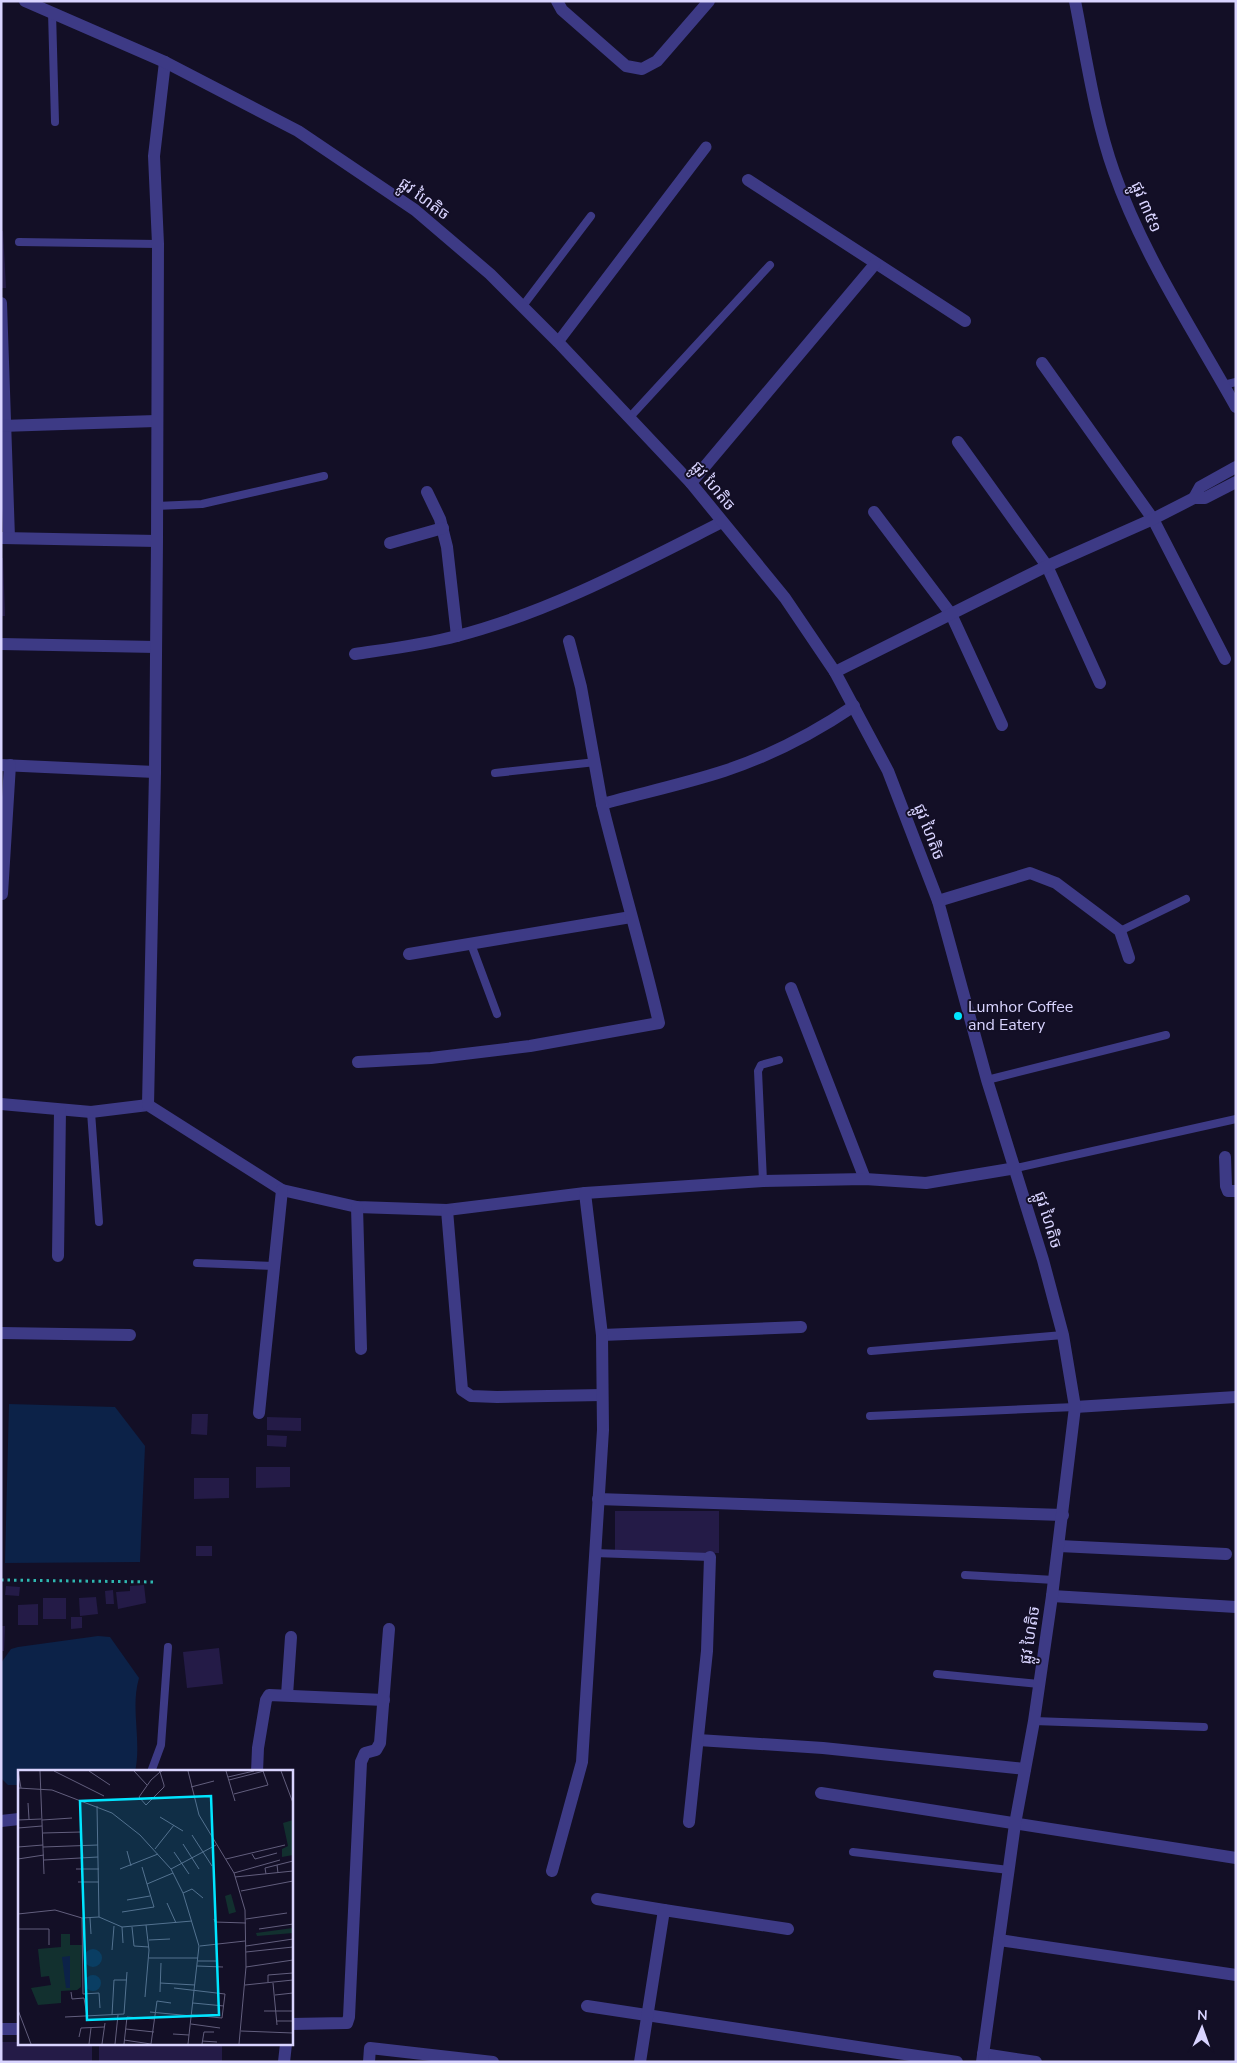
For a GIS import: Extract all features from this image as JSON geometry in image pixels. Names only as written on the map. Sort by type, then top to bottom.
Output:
[{"type":"street","name":"ផ្លូវ ហៃតិច","points":[[25,1],[165,62],[298,131],[415,210],[490,274],[558,342],[691,483],[785,598],[835,672],[888,771],[938,901],[987,1080],[1016,1168],[1063,1335],[1075,1407],[1052,1596],[1034,1721],[1015,1824],[982,2058]]},
{"type":"street","points":[[557,1],[562,10],[626,66],[642,69],[656,61],[709,1]]},
{"type":"street","name":"ផ្លូវ ៣៥១","points":[[1074,1],[1094,95],[1113,170],[1144,245],[1230,384],[1236,407]]},
{"type":"street","points":[[148,1105],[155,772],[157,541],[158,244],[154,156],[165,62]]},
{"type":"street","points":[[558,342],[706,147]]},
{"type":"street","points":[[748,180],[965,321]]},
{"type":"street","points":[[691,483],[875,264]]},
{"type":"street","points":[[1,304],[5,538],[157,541]]},
{"type":"street","points":[[1042,363],[1154,519],[1225,659]]},
{"type":"street","points":[[3,426],[156,421]]},
{"type":"street","points":[[958,442],[1047,566],[1100,683]]},
{"type":"street","points":[[1194,498],[1200,487],[1236,468]]},
{"type":"street","points":[[835,672],[1047,566],[1154,519],[1194,498],[1205,498],[1236,482]]},
{"type":"street","points":[[427,492],[443,528],[447,547],[457,636]]},
{"type":"street","points":[[874,512],[951,614],[1002,725]]},
{"type":"street","points":[[355,654],[457,636],[566,597],[722,522]]},
{"type":"street","points":[[390,543],[443,528]]},
{"type":"street","points":[[358,1062],[432,1058],[530,1046],[659,1023],[645,962],[631,918],[602,804],[596,762],[581,687],[568,641]]},
{"type":"street","points":[[1,644],[156,647]]},
{"type":"street","points":[[602,804],[724,771],[777,750],[829,723],[854,706]]},
{"type":"street","points":[[2,894],[6,765],[155,772]]},
{"type":"street","points":[[938,901],[1030,873],[1056,883],[1120,931],[1129,958]]},
{"type":"street","points":[[409,954],[631,918]]},
{"type":"street","points":[[791,988],[865,1179]]},
{"type":"street","points":[[1,1104],[91,1112],[148,1105],[282,1190],[357,1207],[447,1210],[585,1193],[762,1181],[865,1179],[926,1183],[1016,1168]]},
{"type":"street","points":[[58,1256],[60,1110]]},
{"type":"street","points":[[1225,1157],[1226,1186],[1228,1191],[1236,1191]]},
{"type":"street","points":[[259,1413],[282,1190]]},
{"type":"street","points":[[552,1871],[582,1762],[602,1430],[602,1335],[585,1193]]},
{"type":"street","points":[[357,1207],[361,1349]]},
{"type":"street","points":[[447,1210],[462,1390],[471,1396],[497,1397],[602,1395]]},
{"type":"street","points":[[602,1335],[801,1327]]},
{"type":"street","points":[[1,1333],[130,1335]]},
{"type":"street","points":[[1075,1407],[1236,1397]]},
{"type":"street","points":[[598,1499],[1063,1515]]},
{"type":"street","points":[[1059,1546],[1226,1554]]},
{"type":"street","points":[[689,1822],[708,1651],[710,1557]]},
{"type":"street","points":[[1052,1596],[1236,1607]]},
{"type":"street","points":[[292,2024],[347,2023],[361,1762],[364,1753],[376,1750],[380,1743],[389,1629]]},
{"type":"street","points":[[287,1695],[291,1637]]},
{"type":"street","points":[[256,1770],[266,1700],[269,1695],[384,1700]]},
{"type":"street","points":[[698,1740],[824,1748],[1026,1768]]},
{"type":"street","points":[[821,1793],[1236,1858]]},
{"type":"street","points":[[1,1821],[18,1819]]},
{"type":"street","points":[[597,1899],[788,1929]]},
{"type":"street","points":[[640,2062],[664,1910]]},
{"type":"street","points":[[999,1940],[1236,1975]]},
{"type":"street","points":[[587,2006],[958,2062]]},
{"type":"street","points":[[1,2029],[18,2029]]},
{"type":"street","points":[[284,2062],[286,2046]]},
{"type":"street","points":[[368,2062],[370,2048],[492,2062]]},
{"type":"street","points":[[982,2058],[1036,2062]]},
{"type":"lane","points":[[52,12],[54,122]]},
{"type":"lane","points":[[522,307],[591,216]]},
{"type":"lane","points":[[19,242],[158,244]]},
{"type":"lane","points":[[630,417],[770,265]]},
{"type":"lane","points":[[156,506],[202,504],[324,476]]},
{"type":"lane","points":[[495,773],[596,762]]},
{"type":"lane","points":[[1120,931],[1186,899]]},
{"type":"lane","points":[[471,944],[496,1014]]},
{"type":"lane","points":[[987,1080],[1166,1035]]},
{"type":"lane","points":[[762,1181],[758,1071],[761,1064],[779,1060]]},
{"type":"lane","points":[[91,1112],[98,1222]]},
{"type":"lane","points":[[1016,1168],[1236,1119]]},
{"type":"lane","points":[[197,1263],[274,1266]]},
{"type":"lane","points":[[871,1352],[1063,1335]]},
{"type":"lane","points":[[870,1416],[1075,1407]]},
{"type":"lane","points":[[594,1553],[710,1557]]},
{"type":"lane","points":[[965,1576],[1054,1580]]},
{"type":"lane","points":[[152,1770],[161,1745],[168,1647]]},
{"type":"lane","points":[[937,1674],[1039,1684]]},
{"type":"lane","points":[[1034,1721],[1204,1727]]},
{"type":"lane","points":[[853,1852],[1009,1870]]},
{"type":"path","points":[[1,1580],[154,1582]]},
{"type":"water","points":[[9,1404],[115,1407],[145,1446],[140,1562],[5,1563]]},
{"type":"water","points":[[98,1636],[110,1637],[139,1678],[136,1701],[137,1760],[135,1770],[18,1770],[18,1785],[8,1785],[1,1778],[1,1663],[11,1649]]},
{"type":"building","points":[[1,231],[3,231],[6,288],[1,288]]},
{"type":"building","points":[[1,558],[3,558],[5,616],[1,616]]},
{"type":"building","points":[[192,1414],[208,1414],[207,1435],[191,1434]]},
{"type":"building","points":[[267,1417],[301,1418],[301,1431],[267,1430]]},
{"type":"building","points":[[267,1435],[287,1436],[286,1447],[267,1446]]},
{"type":"building","points":[[256,1467],[290,1467],[290,1487],[256,1488]]},
{"type":"building","points":[[194,1478],[229,1478],[229,1498],[194,1499]]},
{"type":"building","points":[[615,1511],[719,1511],[719,1553],[615,1553]]},
{"type":"building","points":[[196,1546],[212,1546],[212,1556],[196,1556]]},
{"type":"building","points":[[144,1585],[146,1603],[118,1609],[116,1592],[130,1591],[130,1586]]},
{"type":"building","points":[[6,1586],[20,1587],[19,1596],[5,1595]]},
{"type":"building","points":[[113,1590],[114,1604],[106,1604],[105,1591]]},
{"type":"building","points":[[96,1597],[98,1614],[80,1616],[79,1598]]},
{"type":"building","points":[[43,1598],[66,1598],[66,1619],[43,1619]]},
{"type":"building","points":[[38,1604],[38,1625],[18,1625],[18,1605]]},
{"type":"building","points":[[71,1617],[82,1617],[82,1628],[71,1629]]},
{"type":"building","points":[[1,1626],[5,1626],[4,1651],[1,1651]]},
{"type":"building","points":[[219,1648],[223,1684],[187,1688],[183,1652]]},
{"type":"building","points":[[1,2042],[18,2042],[18,2046],[92,2046],[92,2062],[1,2062]]},
{"type":"building","points":[[99,2046],[222,2046],[222,2062],[99,2062]]},
{"type":"place","name":"Lumhor Coffee and Eatery","points":[[958,1016]]}]
